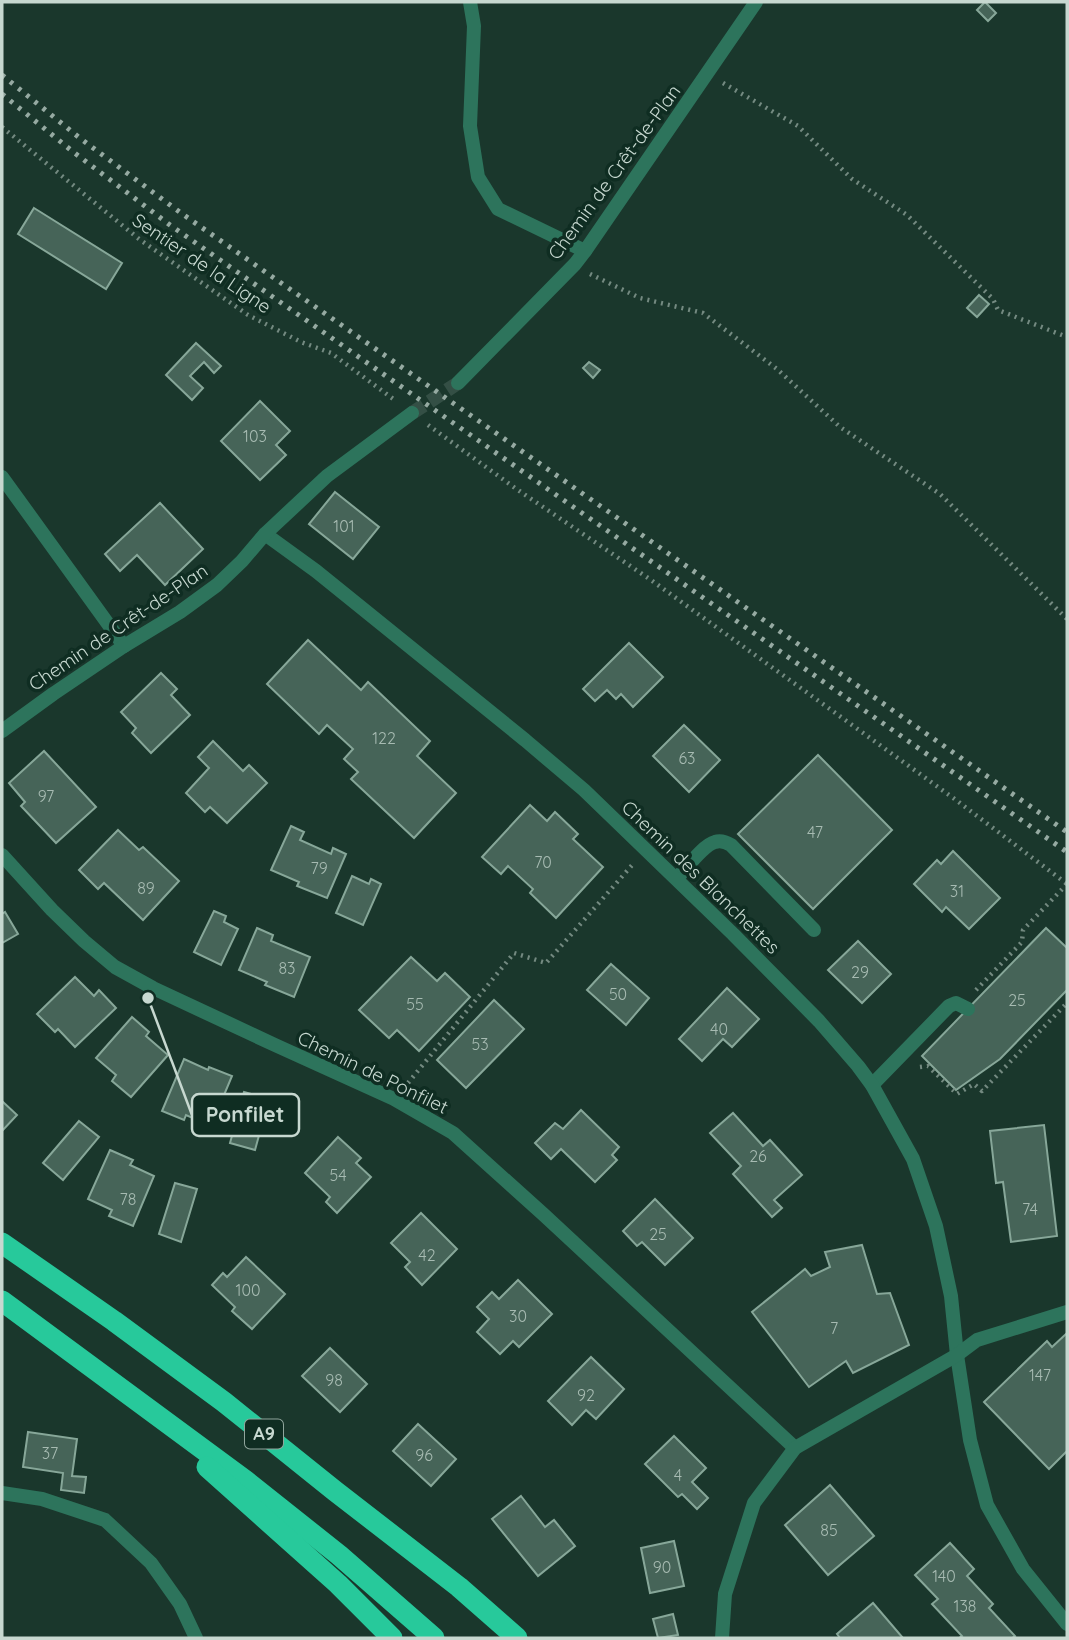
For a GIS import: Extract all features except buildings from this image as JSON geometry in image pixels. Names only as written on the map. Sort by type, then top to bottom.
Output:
[{"type":"highway","name":"A9","points":[[2,1243],[224,1402],[459,1587],[517,1638]]},
{"type":"highway","name":"A9","points":[[2,1301],[246,1480],[340,1555],[434,1638]]},
{"type":"highway","points":[[103,1375],[300,1550],[392,1638]]},
{"type":"street","points":[[470,2],[474,26],[470,126],[478,177],[498,209],[585,251]]},
{"type":"street","name":"Chemin de Crêt-de-Plan","points":[[458,383],[575,264],[756,2]]},
{"type":"street","name":"Chemin de Crêt-de-Plan","points":[[2,731],[217,585],[265,534],[327,476],[412,413]]},
{"type":"street","points":[[2,477],[124,646]]},
{"type":"street","name":"Chemin des Blanchettes","points":[[265,534],[316,571],[584,790],[677,878],[819,1021],[872,1085],[913,1159],[936,1226],[951,1296],[970,1440],[987,1505],[1023,1569],[1067,1624]]},
{"type":"street","points":[[677,878],[709,845],[724,841],[814,930]]},
{"type":"street","name":"Chemin de Ponfilet","points":[[2,855],[52,910],[115,967],[153,988],[394,1099],[453,1133],[543,1213],[795,1448]]},
{"type":"street","points":[[872,1085],[949,1006],[956,1003],[964,1007]]},
{"type":"street","points":[[722,1638],[725,1594],[754,1503],[795,1448],[957,1355],[978,1340],[1067,1312]]},
{"type":"street","points":[[2,1493],[42,1499],[105,1520],[151,1563],[180,1604],[196,1638]]},
{"type":"path","points":[[707,73],[798,126],[852,180],[907,215],[993,299],[998,310],[1067,337]]},
{"type":"path","name":"Sentier de la Ligne","points":[[2,127],[139,239],[248,314],[301,342],[331,353],[399,403]]},
{"type":"path","points":[[575,264],[640,298],[703,313],[777,369],[839,427],[940,494],[1067,619]]},
{"type":"path","points":[[425,422],[515,488],[651,580],[956,800],[1067,884],[1023,930],[1022,942],[964,1007]]},
{"type":"path","points":[[394,1099],[514,953],[546,963],[646,849]]},
{"type":"path","points":[[912,1076],[920,1067],[928,1066],[957,1094],[974,1084],[982,1091],[1067,1003]]},
{"type":"tunnel","points":[[412,413],[458,383]]},
{"type":"railway","points":[[2,75],[81,139],[181,213],[1067,832]]},
{"type":"railway","points":[[2,94],[170,225],[1067,852]]},
{"type":"place","name":"Ponfilet","points":[[148,998]]}]
